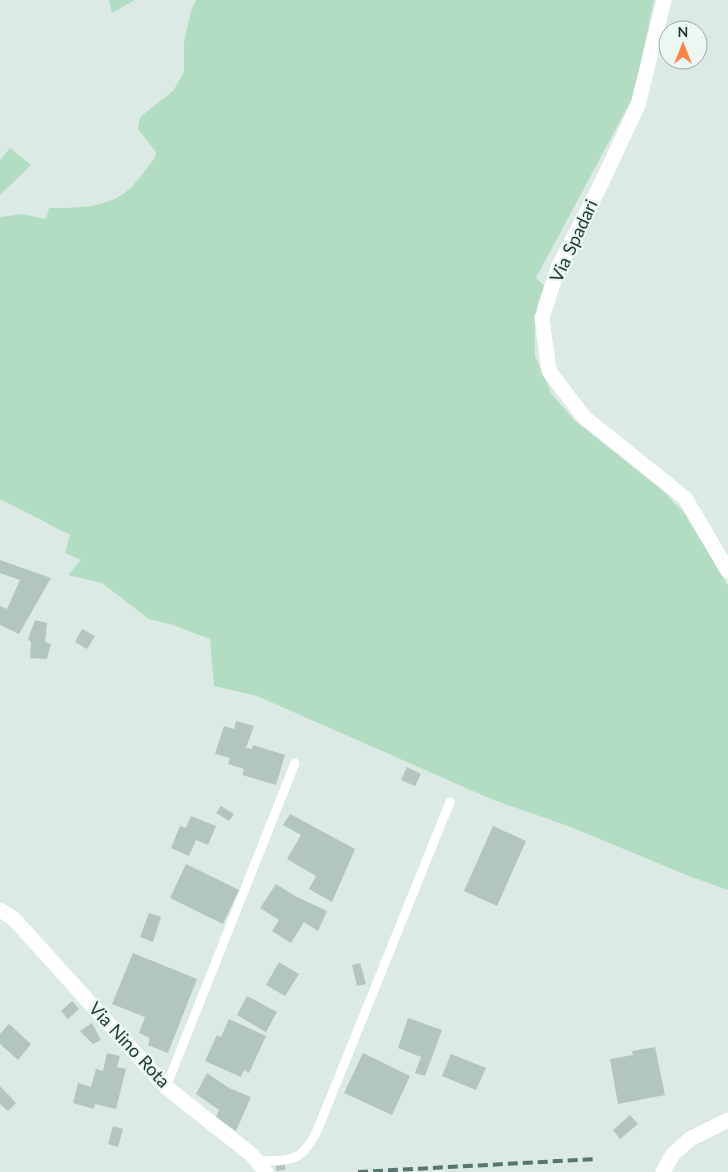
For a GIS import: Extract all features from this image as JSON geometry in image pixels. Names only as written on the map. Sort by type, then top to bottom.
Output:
[{"type":"street","name":"Via Spadari","points":[[664,0],[638,105],[600,186],[558,268],[542,318],[548,371],[584,418],[685,498],[728,571]]},
{"type":"street","name":"Via Nino Rota","points":[[0,910],[13,918],[166,1087],[252,1155],[261,1167]]},
{"type":"street","points":[[662,1172],[673,1154],[690,1139],[728,1120]]},
{"type":"lane","points":[[166,1087],[295,763]]},
{"type":"lane","points":[[261,1167],[299,1156],[308,1148],[317,1131],[450,802]]},
{"type":"green space","points":[[109,0],[135,0],[112,13]]},
{"type":"green space","points":[[196,0],[654,0],[634,95],[536,278],[544,285],[538,304],[535,356],[551,393],[574,420],[662,490],[685,514],[728,586],[728,890],[568,826],[491,799],[257,696],[214,686],[210,639],[173,625],[149,619],[102,583],[68,575],[81,560],[65,553],[70,535],[0,499],[0,217],[22,214],[46,219],[49,208],[101,204],[119,197],[135,183],[155,158],[156,152],[138,129],[140,117],[173,91],[184,72],[184,42],[191,11]]},
{"type":"green space","points":[[10,148],[31,165],[0,195],[0,160]]},
{"type":"building","points":[[0,560],[51,578],[19,634],[0,625],[0,606],[7,609],[20,580],[0,573]]},
{"type":"building","points":[[35,620],[47,623],[45,642],[51,644],[47,659],[30,658],[31,642],[28,639]]},
{"type":"building","points":[[82,629],[95,636],[87,649],[75,642]]},
{"type":"building","points":[[236,721],[254,726],[246,748],[252,749],[253,745],[285,755],[276,785],[242,775],[244,769],[228,764],[230,758],[215,754],[224,726],[234,729]]},
{"type":"building","points":[[407,767],[421,774],[415,786],[401,780]]},
{"type":"building","points":[[221,806],[234,814],[229,821],[216,813]]},
{"type":"building","points":[[290,814],[355,849],[332,902],[309,889],[316,876],[287,859],[301,835],[283,825]]},
{"type":"building","points":[[191,816],[216,826],[208,845],[196,840],[189,856],[171,848],[180,826],[186,828]]},
{"type":"building","points":[[493,826],[526,841],[497,906],[464,891]]},
{"type":"building","points":[[186,864],[239,890],[223,924],[170,898]]},
{"type":"building","points":[[276,884],[295,896],[327,911],[318,931],[304,922],[291,943],[272,931],[279,920],[260,908]]},
{"type":"building","points":[[149,913],[161,917],[153,942],[140,937]]},
{"type":"building","points":[[133,953],[197,979],[168,1053],[148,1045],[150,1038],[139,1033],[145,1017],[112,1004]]},
{"type":"building","points":[[279,962],[299,974],[285,996],[266,985]]},
{"type":"building","points":[[360,963],[366,984],[357,986],[352,965]]},
{"type":"building","points":[[247,996],[277,1012],[266,1032],[237,1015]]},
{"type":"building","points":[[72,1001],[79,1009],[68,1019],[61,1011]]},
{"type":"building","points":[[408,1018],[442,1030],[425,1076],[415,1073],[421,1057],[398,1048]]},
{"type":"building","points":[[229,1019],[266,1036],[249,1073],[244,1070],[241,1077],[205,1061],[217,1035],[221,1037]]},
{"type":"building","points":[[92,1023],[101,1040],[93,1044],[80,1031]]},
{"type":"building","points":[[9,1024],[31,1044],[18,1060],[0,1044],[0,1034]]},
{"type":"building","points":[[655,1047],[665,1095],[618,1104],[610,1059],[633,1055],[632,1051]]},
{"type":"building","points":[[107,1053],[120,1056],[117,1067],[126,1069],[116,1109],[95,1104],[94,1109],[73,1103],[78,1083],[91,1087],[96,1069],[103,1071]]},
{"type":"building","points":[[363,1053],[410,1076],[392,1115],[344,1093]]},
{"type":"building","points":[[451,1054],[486,1068],[476,1090],[442,1076]]},
{"type":"building","points":[[207,1073],[229,1088],[251,1097],[236,1131],[216,1117],[219,1110],[196,1094]]},
{"type":"building","points":[[0,1086],[16,1103],[8,1111],[0,1104]]},
{"type":"building","points":[[630,1115],[638,1124],[620,1139],[613,1130]]},
{"type":"building","points":[[113,1126],[123,1129],[118,1147],[108,1144]]},
{"type":"building","points":[[285,1165],[285,1170],[276,1171],[276,1166]]},
{"type":"railway","points":[[358,1172],[596,1159]]}]
